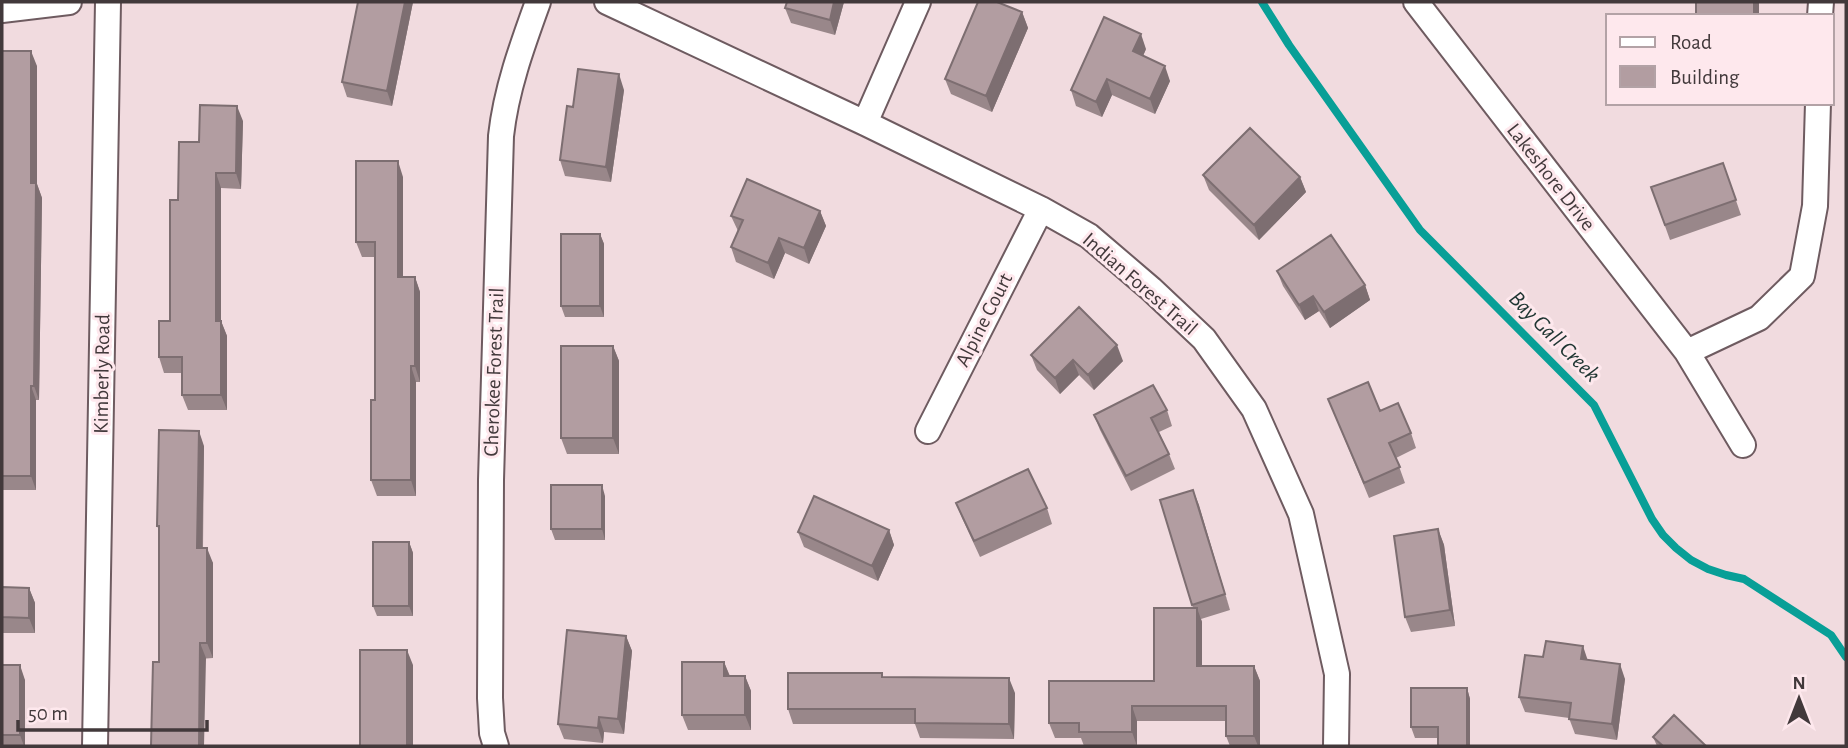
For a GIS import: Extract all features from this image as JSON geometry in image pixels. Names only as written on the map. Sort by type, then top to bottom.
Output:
[{"type":"street","points":[[2,9],[69,2]]},
{"type":"street","name":"Kimberly Road","points":[[95,746],[108,2]]},
{"type":"street","name":"Cherokee Forest Trail","points":[[496,746],[492,733],[490,698],[491,507],[501,136],[505,106],[538,2]]},
{"type":"street","name":"Indian Forest Trail","points":[[607,2],[1041,209],[1088,236],[1151,289],[1204,339],[1254,409],[1301,514],[1337,674],[1336,746]]},
{"type":"street","points":[[864,123],[918,2]]},
{"type":"street","name":"Lakeshore Drive","points":[[1416,2],[1687,352],[1743,445]]},
{"type":"street","points":[[1687,352],[1759,317],[1802,276],[1815,206],[1818,105]]},
{"type":"street","name":"Alpine Court","points":[[928,431],[1041,209]]},
{"type":"building","points":[[358,2],[405,2],[387,91],[342,82]]},
{"type":"building","points":[[787,2],[834,2],[830,20],[785,8]]},
{"type":"building","points":[[978,2],[997,2],[1022,12],[986,96],[945,79]]},
{"type":"building","points":[[1696,2],[1754,2],[1754,14],[1696,14]]},
{"type":"building","points":[[1104,17],[1141,34],[1133,51],[1165,66],[1150,99],[1107,79],[1096,102],[1071,90]]},
{"type":"building","points":[[2,51],[31,51],[31,183],[36,183],[31,476],[2,476]]},
{"type":"building","points":[[578,69],[619,74],[606,167],[560,160],[567,106],[573,107]]},
{"type":"building","points":[[200,105],[237,106],[236,173],[216,173],[216,321],[221,321],[221,395],[182,395],[182,357],[159,357],[159,321],[170,321],[170,200],[178,200],[179,142],[199,142]]},
{"type":"building","points":[[1250,128],[1300,177],[1254,225],[1203,175]]},
{"type":"building","points":[[356,161],[398,161],[398,277],[415,277],[415,366],[411,366],[411,480],[371,480],[371,400],[375,400],[375,242],[356,242]]},
{"type":"building","points":[[1723,163],[1736,200],[1665,225],[1651,187]]},
{"type":"building","points":[[747,179],[820,211],[804,248],[779,238],[768,263],[731,247],[743,220],[731,216]]},
{"type":"building","points":[[561,234],[600,234],[600,306],[561,306]]},
{"type":"building","points":[[1331,235],[1365,285],[1324,312],[1313,296],[1299,305],[1277,271]]},
{"type":"building","points":[[1079,307],[1117,345],[1088,375],[1073,360],[1055,378],[1031,355]]},
{"type":"building","points":[[561,346],[613,346],[613,438],[561,438]]},
{"type":"building","points":[[1368,382],[1380,411],[1398,403],[1411,433],[1389,443],[1400,467],[1364,483],[1328,399]]},
{"type":"building","points":[[1153,385],[1167,410],[1151,418],[1169,454],[1126,476],[1094,415]]},
{"type":"building","points":[[159,430],[199,431],[197,548],[207,548],[207,643],[200,643],[199,746],[151,746],[153,662],[159,662]]},
{"type":"building","points":[[1028,469],[1047,508],[974,541],[956,503]]},
{"type":"building","points":[[551,485],[602,485],[602,529],[551,529]]},
{"type":"building","points":[[1193,490],[1225,594],[1192,605],[1160,500]]},
{"type":"building","points":[[814,496],[889,530],[872,566],[798,532]]},
{"type":"building","points":[[1438,529],[1450,610],[1405,617],[1394,536]]},
{"type":"building","points":[[373,542],[409,542],[409,606],[373,606]]},
{"type":"building","points":[[2,587],[29,588],[29,618],[2,617]]},
{"type":"building","points":[[1154,608],[1197,608],[1197,666],[1254,666],[1254,736],[1226,736],[1226,706],[1132,706],[1132,732],[1079,732],[1079,723],[1049,723],[1049,681],[1154,681]]},
{"type":"building","points":[[567,630],[626,636],[618,719],[599,717],[598,728],[558,724]]},
{"type":"building","points":[[1546,641],[1583,646],[1581,659],[1620,664],[1612,724],[1569,719],[1571,703],[1519,697],[1525,655],[1543,657]]},
{"type":"building","points":[[360,650],[407,650],[407,746],[360,746]]},
{"type":"building","points":[[682,662],[724,662],[724,676],[745,676],[745,715],[682,715]]},
{"type":"building","points":[[2,665],[20,665],[20,735],[2,735]]},
{"type":"building","points":[[788,673],[882,673],[882,677],[1009,678],[1009,724],[915,723],[915,709],[788,709]]},
{"type":"building","points":[[1411,688],[1467,688],[1467,746],[1438,746],[1438,727],[1411,727]]},
{"type":"building","points":[[1674,715],[1706,746],[1663,746],[1653,737]]},
{"type":"waterway","name":"Bay Gall Creek","points":[[1262,2],[1289,45],[1420,230],[1594,405],[1652,519],[1663,535],[1691,560],[1708,569],[1744,579],[1831,635],[1846,657]]}]
